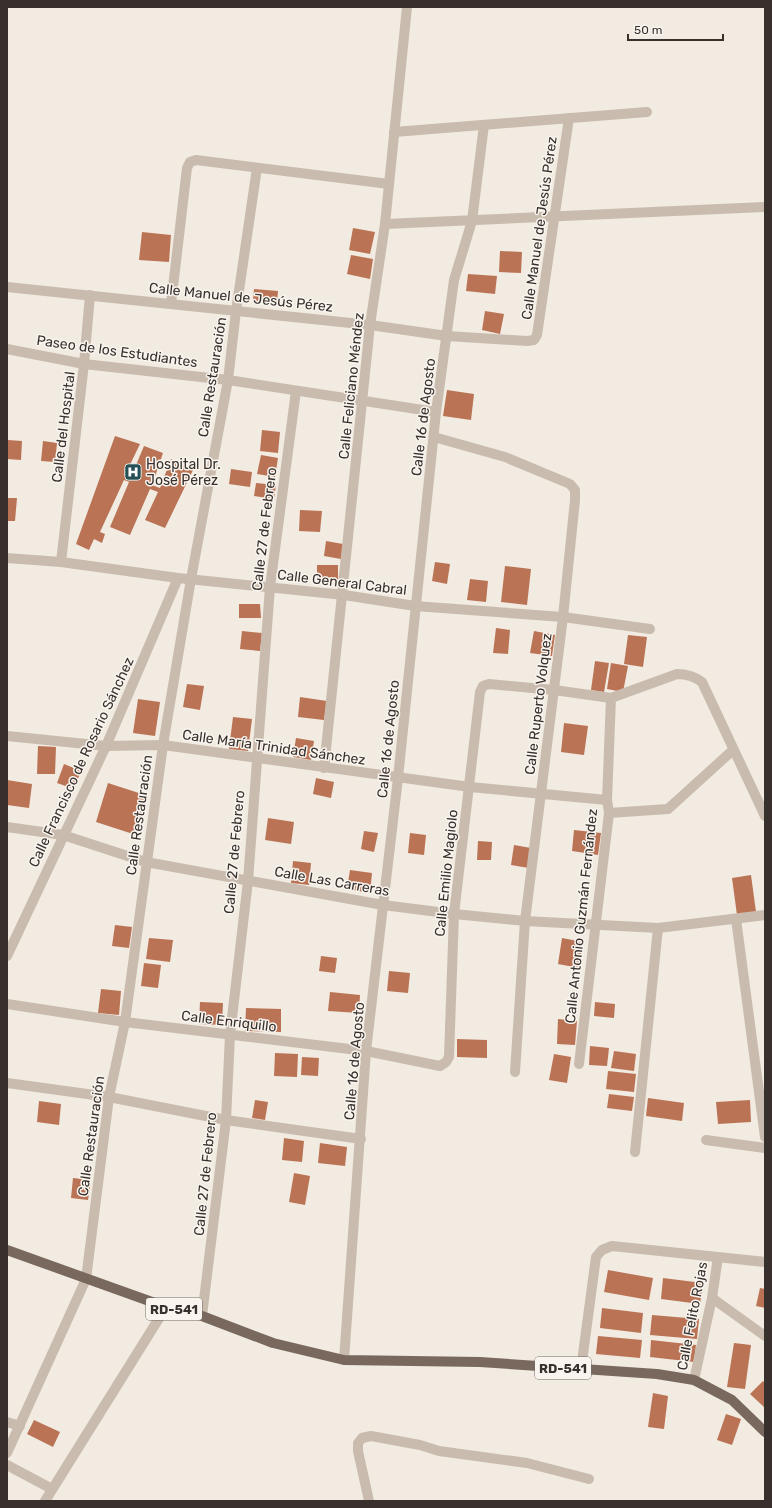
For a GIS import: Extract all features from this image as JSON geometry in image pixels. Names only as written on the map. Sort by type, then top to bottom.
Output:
[{"type":"main road","name":"RD-541","points":[[7,1250],[166,1307],[202,1316],[273,1343],[344,1360],[480,1362],[657,1374],[694,1380],[732,1400],[765,1432]]},
{"type":"street","name":"Calle Feliciano Méndez","points":[[324,768],[344,595],[364,400],[370,325],[385,224],[407,7]]},
{"type":"street","name":"Calle Manuel de Jesús Pérez","points":[[394,132],[647,112]]},
{"type":"street","name":"Calle Manuel de Jesús Pérez","points":[[7,287],[370,325],[447,336],[527,341],[534,340],[537,335],[569,118]]},
{"type":"street","name":"Calle 16 de Agosto","points":[[344,1360],[361,1139],[366,1051],[398,778],[436,412],[454,280],[472,221],[484,125]]},
{"type":"street","points":[[171,304],[187,168],[190,162],[196,160],[389,184]]},
{"type":"street","name":"Calle Restauración","points":[[7,1453],[86,1279],[109,1097],[125,1022],[163,745],[191,579],[228,380],[236,311],[257,168]]},
{"type":"street","points":[[385,224],[765,207]]},
{"type":"street","name":"Calle del Hospital","points":[[61,562],[84,364],[90,295]]},
{"type":"street","name":"Paseo de los Estudiantes","points":[[7,349],[84,364],[228,380],[436,412]]},
{"type":"street","name":"Calle 27 de Febrero","points":[[202,1316],[226,1120],[230,1035],[248,881],[270,587],[296,391]]},
{"type":"street","name":"Calle Ruperto Volquez","points":[[434,437],[505,457],[570,484],[574,490],[575,500],[563,617],[525,921],[515,1072]]},
{"type":"street","name":"Calle General Cabral","points":[[7,558],[61,562],[178,578],[344,595],[415,606],[563,617],[650,629]]},
{"type":"street","name":"Calle Francisco de Rosario Sánchez","points":[[7,956],[106,746],[178,578]]},
{"type":"street","points":[[554,690],[610,698],[677,674],[686,674],[695,677],[702,682],[765,816]]},
{"type":"street","name":"Calle Emilio Magiolo","points":[[446,1062],[449,1057],[454,914],[480,692],[483,686],[490,684],[554,690]]},
{"type":"street","name":"Calle Antonio Guzmán Fernández","points":[[578,1064],[609,813],[607,800],[610,698]]},
{"type":"street","name":"Calle María Trinidad Sánchez","points":[[7,736],[106,746],[163,745],[256,759],[470,787],[607,800]]},
{"type":"street","points":[[609,813],[668,808],[733,750]]},
{"type":"street","name":"Calle Las Carreras","points":[[7,827],[63,835],[146,862],[384,905],[454,914],[525,921],[658,928],[765,915]]},
{"type":"street","points":[[736,919],[765,1137]]},
{"type":"street","points":[[635,1152],[658,928]]},
{"type":"street","name":"Calle Enriquillo","points":[[7,1004],[125,1022],[366,1051],[440,1066],[446,1062]]},
{"type":"street","points":[[7,1083],[109,1097],[226,1120],[361,1139]]},
{"type":"street","points":[[706,1140],[765,1148]]},
{"type":"street","points":[[581,1369],[596,1257],[602,1250],[612,1246],[765,1262]]},
{"type":"street","name":"Calle Felito Rojas","points":[[694,1380],[712,1298],[718,1257]]},
{"type":"street","points":[[712,1298],[765,1336]]},
{"type":"street","points":[[45,1501],[166,1307]]},
{"type":"street","points":[[7,1422],[20,1426]]},
{"type":"street","points":[[369,1501],[358,1451],[358,1443],[362,1438],[371,1436],[420,1445],[438,1451],[527,1463],[589,1479]]},
{"type":"street","points":[[7,1465],[52,1489]]},
{"type":"building","points":[[353,228],[375,232],[370,254],[349,250]]},
{"type":"building","points":[[142,232],[171,235],[169,262],[139,260]]},
{"type":"building","points":[[500,251],[522,252],[521,273],[499,272]]},
{"type":"building","points":[[351,255],[373,259],[370,279],[347,274]]},
{"type":"building","points":[[468,274],[497,276],[495,294],[466,291]]},
{"type":"building","points":[[254,289],[278,291],[277,302],[253,301]]},
{"type":"building","points":[[485,311],[504,314],[500,334],[482,330]]},
{"type":"building","points":[[447,390],[474,394],[471,420],[443,416]]},
{"type":"building","points":[[262,430],[280,432],[278,453],[260,451]]},
{"type":"building","points":[[115,436],[140,444],[125,475],[131,477],[144,446],[163,453],[152,485],[160,488],[171,459],[193,470],[165,528],[145,520],[158,492],[150,489],[130,535],[110,527],[129,482],[124,480],[100,532],[105,534],[102,543],[94,539],[89,550],[76,544]]},
{"type":"building","points":[[8,440],[22,441],[21,460],[7,459]]},
{"type":"building","points":[[43,441],[57,443],[55,462],[41,461]]},
{"type":"building","points":[[261,455],[278,458],[275,477],[257,474]]},
{"type":"building","points":[[231,469],[252,472],[250,487],[229,484]]},
{"type":"building","points":[[256,483],[276,485],[274,499],[254,496]]},
{"type":"building","points":[[7,498],[17,498],[15,521],[7,521]]},
{"type":"building","points":[[300,510],[322,511],[320,532],[299,531]]},
{"type":"building","points":[[326,541],[343,544],[341,559],[324,556]]},
{"type":"building","points":[[435,562],[450,564],[447,584],[432,581]]},
{"type":"building","points":[[317,565],[338,565],[338,581],[317,581]]},
{"type":"building","points":[[505,566],[531,569],[527,605],[501,602]]},
{"type":"building","points":[[470,579],[488,581],[486,602],[467,600]]},
{"type":"building","points":[[239,604],[260,604],[261,618],[239,618]]},
{"type":"building","points":[[496,628],[510,630],[508,654],[493,653]]},
{"type":"building","points":[[242,631],[262,633],[260,651],[240,649]]},
{"type":"building","points":[[534,631],[555,635],[552,656],[530,653]]},
{"type":"building","points":[[628,635],[647,637],[643,667],[624,664]]},
{"type":"building","points":[[595,661],[609,663],[604,692],[591,690]]},
{"type":"building","points":[[611,663],[628,666],[623,692],[607,689]]},
{"type":"building","points":[[187,684],[204,686],[200,710],[183,707]]},
{"type":"building","points":[[300,697],[327,701],[324,720],[298,717]]},
{"type":"building","points":[[138,699],[160,702],[155,736],[133,733]]},
{"type":"building","points":[[233,717],[252,719],[248,751],[229,749]]},
{"type":"building","points":[[564,723],[588,726],[584,755],[561,752]]},
{"type":"building","points":[[296,738],[314,741],[311,760],[293,757]]},
{"type":"building","points":[[38,746],[56,747],[55,774],[37,774]]},
{"type":"building","points":[[64,764],[81,771],[74,789],[57,783]]},
{"type":"building","points":[[316,778],[334,782],[331,798],[313,794]]},
{"type":"building","points":[[7,780],[32,784],[29,808],[7,805]]},
{"type":"building","points":[[108,783],[148,796],[136,835],[96,822]]},
{"type":"building","points":[[268,818],[294,822],[291,844],[265,840]]},
{"type":"building","points":[[574,830],[601,833],[598,855],[572,851]]},
{"type":"building","points":[[364,831],[378,833],[374,852],[361,849]]},
{"type":"building","points":[[410,833],[426,835],[424,855],[408,853]]},
{"type":"building","points":[[478,841],[492,842],[491,860],[477,860]]},
{"type":"building","points":[[514,845],[531,848],[529,868],[511,865]]},
{"type":"building","points":[[293,861],[311,863],[309,885],[291,883]]},
{"type":"building","points":[[350,870],[372,873],[370,893],[347,889]]},
{"type":"building","points":[[751,875],[756,912],[737,915],[732,878]]},
{"type":"building","points":[[115,925],[132,927],[129,948],[112,946]]},
{"type":"building","points":[[149,938],[173,940],[170,962],[146,959]]},
{"type":"building","points":[[562,938],[583,942],[579,968],[558,964]]},
{"type":"building","points":[[321,956],[337,958],[335,973],[319,971]]},
{"type":"building","points":[[144,963],[161,965],[158,988],[141,986]]},
{"type":"building","points":[[389,971],[410,973],[408,993],[387,991]]},
{"type":"building","points":[[101,989],[121,991],[119,1015],[98,1013]]},
{"type":"building","points":[[330,992],[360,995],[359,1013],[328,1011]]},
{"type":"building","points":[[200,1002],[223,1003],[222,1025],[199,1024]]},
{"type":"building","points":[[595,1002],[615,1004],[614,1018],[594,1016]]},
{"type":"building","points":[[246,1008],[281,1009],[281,1032],[245,1031]]},
{"type":"building","points":[[558,1019],[577,1021],[575,1045],[557,1044]]},
{"type":"building","points":[[457,1039],[487,1040],[487,1058],[457,1057]]},
{"type":"building","points":[[590,1046],[609,1048],[607,1066],[589,1065]]},
{"type":"building","points":[[614,1051],[636,1054],[634,1071],[611,1068]]},
{"type":"building","points":[[275,1053],[298,1054],[297,1077],[274,1076]]},
{"type":"building","points":[[554,1054],[571,1057],[567,1083],[549,1080]]},
{"type":"building","points":[[302,1057],[319,1058],[318,1076],[301,1075]]},
{"type":"building","points":[[608,1071],[636,1074],[634,1092],[606,1089]]},
{"type":"building","points":[[609,1094],[634,1097],[632,1111],[607,1108]]},
{"type":"building","points":[[648,1098],[684,1103],[682,1121],[646,1116]]},
{"type":"building","points":[[255,1100],[268,1102],[265,1120],[252,1118]]},
{"type":"building","points":[[750,1100],[751,1122],[718,1124],[716,1102]]},
{"type":"building","points":[[39,1101],[61,1104],[59,1125],[37,1122]]},
{"type":"building","points":[[284,1138],[304,1141],[302,1162],[282,1160]]},
{"type":"building","points":[[320,1143],[347,1147],[345,1166],[318,1163]]},
{"type":"building","points":[[294,1173],[310,1176],[305,1205],[289,1202]]},
{"type":"building","points":[[73,1178],[91,1180],[88,1200],[71,1198]]},
{"type":"building","points":[[608,1270],[653,1278],[649,1300],[604,1292]]},
{"type":"building","points":[[663,1278],[703,1283],[700,1304],[661,1299]]},
{"type":"building","points":[[760,1288],[765,1289],[765,1308],[756,1306]]},
{"type":"building","points":[[602,1308],[643,1313],[641,1333],[600,1328]]},
{"type":"building","points":[[652,1315],[699,1319],[697,1339],[650,1335]]},
{"type":"building","points":[[598,1336],[642,1340],[640,1358],[596,1354]]},
{"type":"building","points":[[651,1340],[696,1345],[694,1362],[650,1357]]},
{"type":"building","points":[[734,1343],[751,1345],[745,1389],[727,1387]]},
{"type":"building","points":[[763,1381],[765,1383],[765,1408],[750,1394]]},
{"type":"building","points":[[653,1393],[668,1396],[664,1429],[648,1427]]},
{"type":"building","points":[[726,1414],[741,1419],[732,1445],[717,1440]]},
{"type":"building","points":[[34,1420],[60,1432],[53,1447],[27,1434]]},
{"type":"place","name":"Hospital Dr. José Pérez","points":[[133,472]]}]
